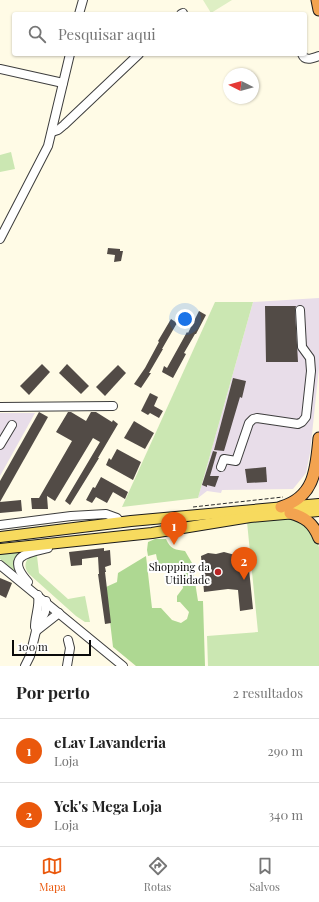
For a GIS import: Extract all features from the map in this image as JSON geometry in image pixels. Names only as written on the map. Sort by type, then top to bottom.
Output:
[{"type":"highway","points":[[317,0],[319,10]]},
{"type":"highway","points":[[319,438],[317,459],[312,482],[309,488],[286,510],[311,522],[319,538]]},
{"type":"highway","points":[[317,459],[319,482]]},
{"type":"main road","points":[[0,549],[145,534],[319,504]]},
{"type":"main road","points":[[0,537],[145,520],[286,510],[319,511]]},
{"type":"main road","points":[[145,520],[142,527],[145,534]]},
{"type":"main road","points":[[126,522],[134,524],[130,535]]},
{"type":"street","points":[[80,12],[83,0]]},
{"type":"street","points":[[0,239],[48,146],[70,56]]},
{"type":"street","points":[[52,132],[58,130],[64,125],[137,56]]},
{"type":"street","points":[[302,56],[306,59],[311,59],[319,56]]},
{"type":"street","points":[[0,69],[63,83]]},
{"type":"street","points":[[221,467],[224,459],[236,461],[249,423],[253,419],[257,418],[298,424],[306,417],[311,371],[310,358],[302,347],[300,310]]},
{"type":"street","points":[[0,407],[113,406]]},
{"type":"street","points":[[0,445],[12,425]]},
{"type":"street","points":[[0,524],[71,516],[106,514],[126,522]]},
{"type":"street","points":[[183,517],[188,527]]},
{"type":"street","points":[[36,631],[35,622],[39,601],[28,581],[19,570],[18,563],[22,555],[28,552],[86,540]]},
{"type":"street","points":[[0,565],[124,666]]},
{"type":"street","points":[[25,666],[30,656],[36,631],[45,612],[46,601]]},
{"type":"street","points":[[36,631],[57,611]]},
{"type":"street","points":[[67,666],[70,648],[68,640]]},
{"type":"shaded area","points":[[319,298],[319,368],[310,453],[306,473],[293,489],[222,490],[221,493],[207,491],[198,498],[253,302]]},
{"type":"shaded area","points":[[0,413],[35,413],[0,476]]},
{"type":"green space","points":[[203,0],[232,0],[213,12],[210,12]]},
{"type":"green space","points":[[11,152],[15,169],[0,172],[0,155]]},
{"type":"green space","points":[[215,302],[253,302],[198,498],[122,507]]},
{"type":"green space","points":[[288,519],[300,522],[308,527],[314,535],[319,547],[319,666],[208,666],[207,636],[258,632],[247,522]]},
{"type":"green space","points":[[155,539],[166,539],[169,545],[185,551],[192,563],[198,601],[203,601],[205,666],[136,666],[113,647],[106,587],[117,582],[118,573],[146,556],[152,608],[161,608],[172,620],[181,623],[187,619],[189,612],[180,602],[177,602],[177,596],[183,588],[179,564],[158,564],[156,554],[148,556],[148,542]]},
{"type":"green space","points":[[21,550],[15,560],[16,572],[0,559],[0,552]]},
{"type":"green space","points":[[31,556],[37,556],[39,573],[68,599],[85,596],[90,622],[85,622],[76,616],[29,574],[26,569],[26,565],[27,560]]},
{"type":"building","points":[[108,248],[120,249],[120,251],[123,251],[121,261],[114,262],[115,255],[107,254]]},
{"type":"building","points":[[265,306],[296,306],[298,362],[266,362]]},
{"type":"building","points":[[199,311],[206,315],[184,353],[186,354],[173,378],[162,372],[164,366],[167,368]]},
{"type":"building","points":[[171,319],[177,323],[149,373],[151,373],[141,388],[134,384],[145,368]]},
{"type":"building","points":[[42,364],[50,372],[29,395],[20,386]]},
{"type":"building","points":[[67,364],[89,386],[81,394],[59,373]]},
{"type":"building","points":[[118,365],[126,373],[105,396],[96,387]]},
{"type":"building","points":[[233,378],[246,381],[242,398],[240,397],[224,451],[214,450]]},
{"type":"building","points":[[150,393],[158,397],[154,406],[163,411],[159,418],[150,413],[148,415],[141,411]]},
{"type":"building","points":[[39,412],[48,417],[0,502],[0,481]]},
{"type":"building","points":[[68,412],[71,412],[86,421],[91,412],[96,412],[118,424],[70,505],[65,501],[100,442],[93,438],[55,501],[47,496],[48,509],[32,509],[31,498],[39,498],[72,441],[56,432]]},
{"type":"building","points":[[134,421],[154,433],[145,449],[124,438]]},
{"type":"building","points":[[117,449],[141,462],[133,480],[106,465],[109,458],[111,460]]},
{"type":"building","points":[[213,451],[217,452],[210,476],[219,476],[215,487],[207,485],[207,487],[202,485]]},
{"type":"building","points":[[266,467],[267,482],[247,483],[245,469]]},
{"type":"building","points":[[101,477],[128,492],[125,499],[113,492],[107,503],[96,497],[92,503],[86,500],[93,487],[95,488]]},
{"type":"building","points":[[21,500],[22,511],[0,513],[0,502]]},
{"type":"building","points":[[104,548],[104,551],[110,550],[111,565],[105,567],[105,572],[111,623],[105,624],[98,574],[98,557],[82,559],[82,565],[71,566],[69,552]]},
{"type":"building","points":[[247,549],[253,609],[240,611],[238,590],[228,589],[204,592],[201,556],[208,553],[216,554],[224,552],[235,555],[235,551]]},
{"type":"building","points":[[0,578],[12,583],[6,598],[0,595]]},
{"type":"place","name":"eLav Lavanderia","points":[[174,545]]},
{"type":"place","name":"Shopping da Utilidade","points":[[218,572]]},
{"type":"place","name":"Yck's Mega Loja","points":[[244,580]]}]
